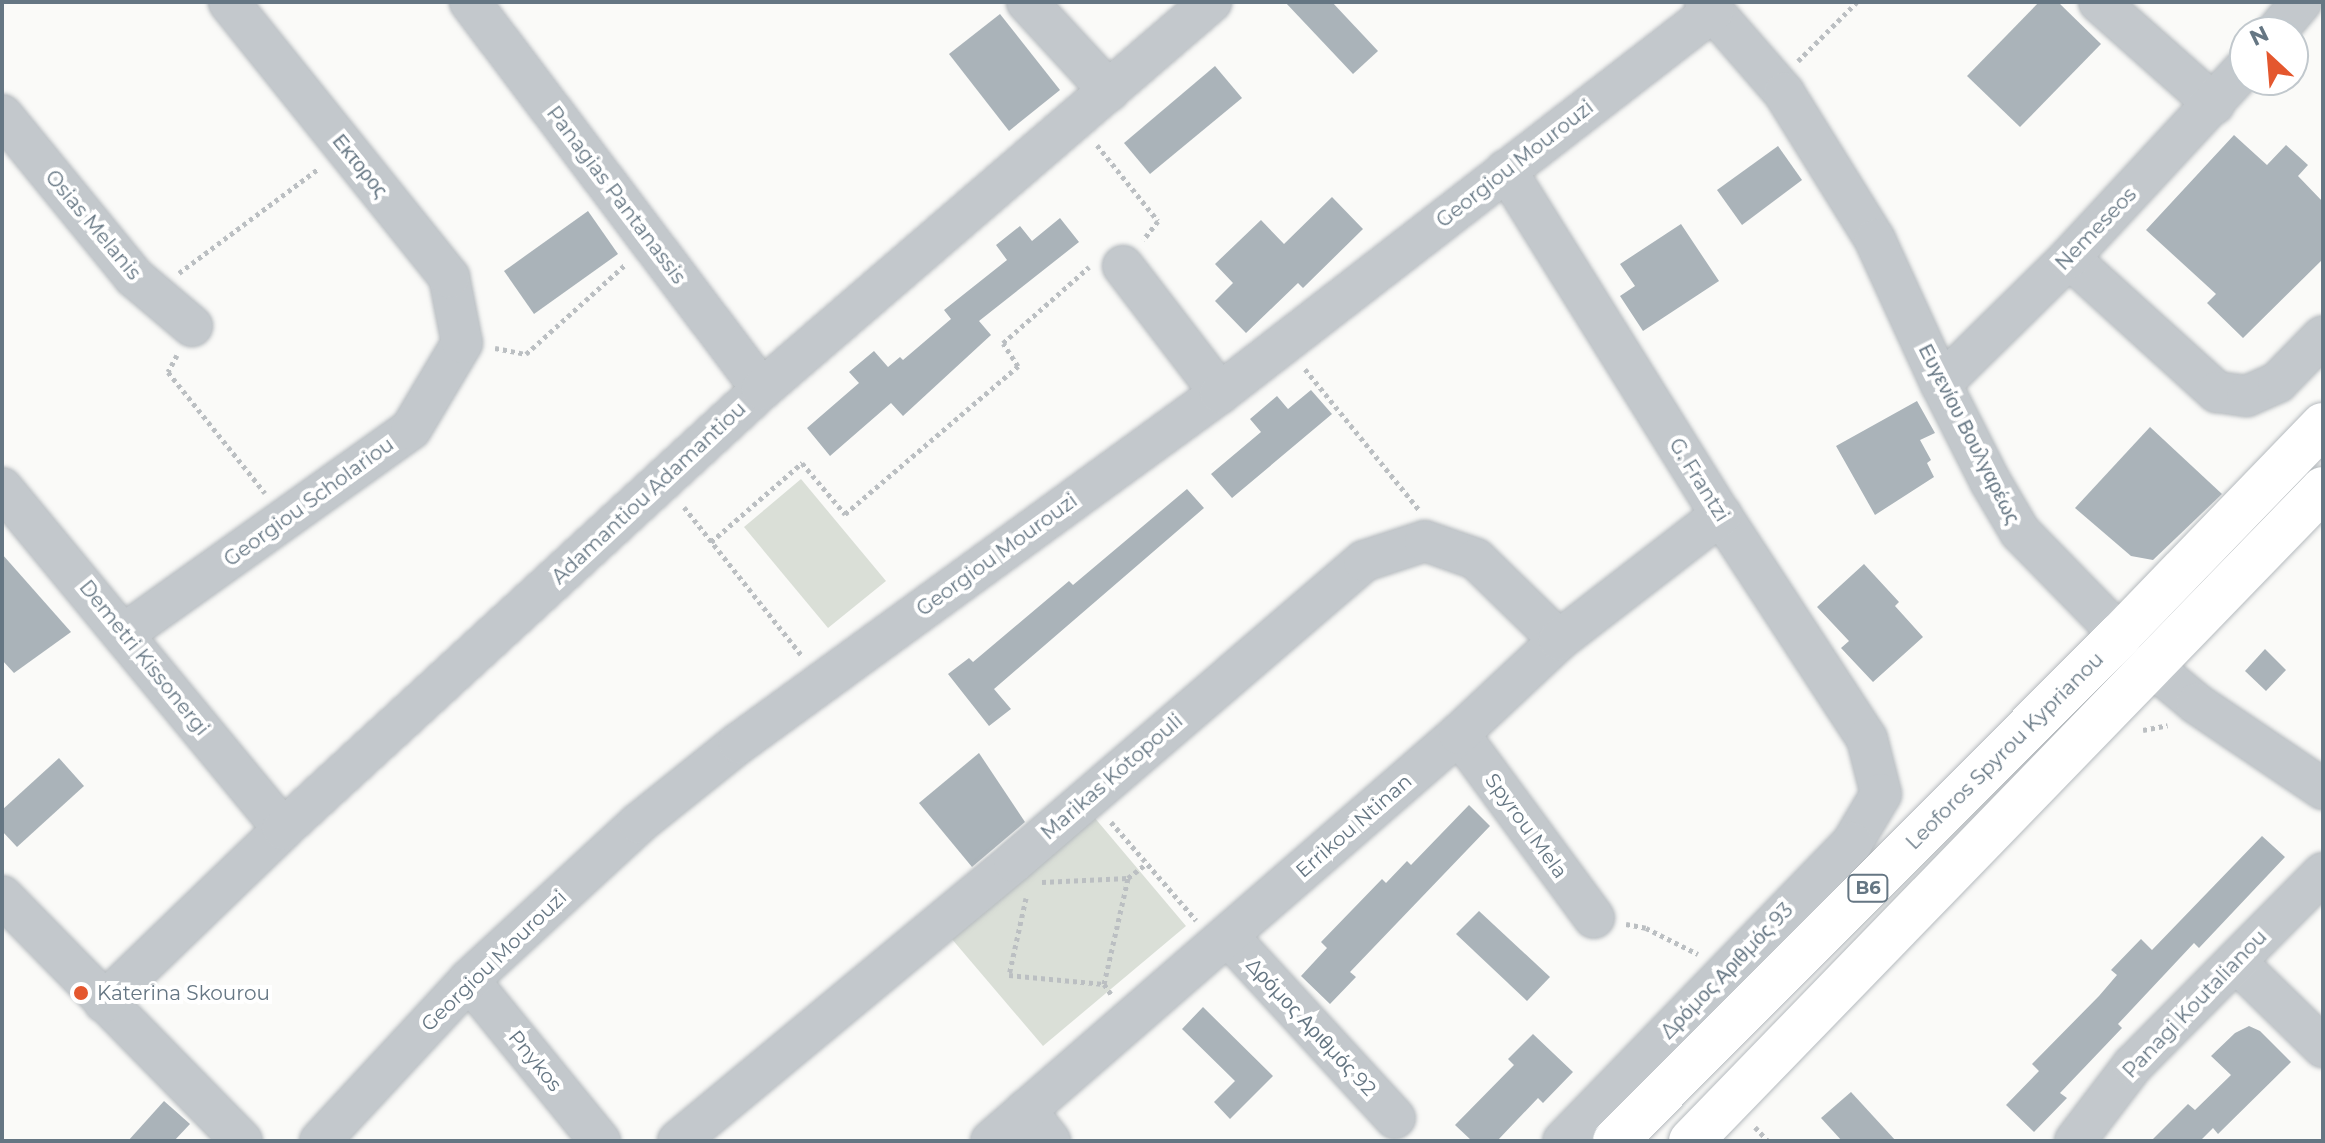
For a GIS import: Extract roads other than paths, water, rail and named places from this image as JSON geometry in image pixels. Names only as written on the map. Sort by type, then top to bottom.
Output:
[{"type":"main road","name":"Leoforos Spyrou Kyprianou","points":[[1691,1141],[2135,650],[2323,425]]},
{"type":"main road","name":"Leoforos Spyrou Kyprianou","points":[[1615,1141],[2135,650],[2323,489]]},
{"type":"street","name":"Εκτορος","points":[[229,2],[449,277],[462,343]]},
{"type":"street","name":"Panagias Pantanassis","points":[[470,2],[762,389]]},
{"type":"street","points":[[1027,2],[1109,91]]},
{"type":"street","name":"Adamantiou Adamantiou","points":[[104,1002],[283,829],[762,389],[1211,2]]},
{"type":"street","points":[[2099,2],[2214,104]]},
{"type":"street","name":"Ευγενίου Βουλγαρέως","points":[[1709,7],[1776,84],[1875,240],[1941,384],[1990,481],[2020,532],[2135,650],[2197,704],[2323,789]]},
{"type":"street","name":"Georgiou Mourouzi","points":[[320,1141],[469,980],[639,823],[739,743],[1220,393],[1709,7]]},
{"type":"street","name":"Nemeseos","points":[[1941,384],[2069,258],[2229,87]]},
{"type":"street","name":"Osias Melanis","points":[[2,115],[134,277],[192,326]]},
{"type":"street","name":"G. Frantzi","points":[[1506,170],[1721,515],[1867,739],[1881,794]]},
{"type":"street","points":[[2069,258],[2217,392],[2247,396],[2278,382],[2323,336]]},
{"type":"street","points":[[1123,266],[1220,393]]},
{"type":"street","name":"Georgiou Scholariou","points":[[125,633],[411,429],[462,343]]},
{"type":"street","name":"Demetri Kissonergi","points":[[2,488],[125,633],[283,829]]},
{"type":"street","name":"Errikou Ntinan","points":[[991,1141],[1459,734],[1559,640],[1721,515]]},
{"type":"street","name":"Marikas Kotopouli","points":[[678,1141],[1090,797],[1364,561],[1425,541],[1476,559],[1559,640]]},
{"type":"street","name":"Spyrou Mela","points":[[1459,734],[1594,918]]},
{"type":"street","name":"Δρόμος Αριθμός 93","points":[[1563,1141],[1852,843],[1881,794]]},
{"type":"street","name":"Panagi Koutalianou","points":[[2075,1141],[2133,1065],[2323,873]]},
{"type":"street","points":[[2,896],[242,1141]]},
{"type":"street","name":"Δρόμος Αριθμός 92","points":[[1223,941],[1395,1118]]},
{"type":"street","points":[[2236,962],[2323,1047]]},
{"type":"street","name":"Pnykos","points":[[469,980],[600,1141]]},
{"type":"street","points":[[1026,1110],[1050,1141]]},
{"type":"place","name":"Katerina Skourou","points":[[81,993]]}]
